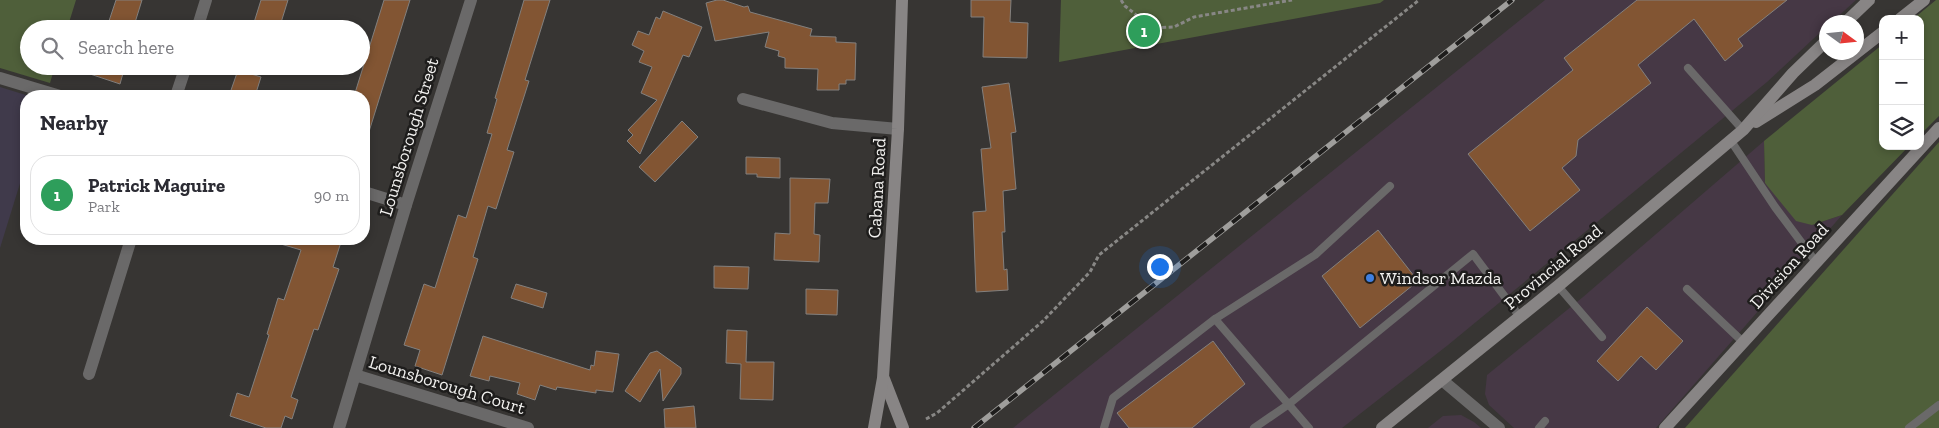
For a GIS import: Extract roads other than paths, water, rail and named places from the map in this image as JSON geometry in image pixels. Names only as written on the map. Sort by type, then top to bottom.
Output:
[{"type":"main road","name":"Cabana Road","points":[[874,428],[883,378],[898,129],[902,0]]},
{"type":"main road","points":[[1853,15],[1869,0]]},
{"type":"main road","points":[[1905,15],[1924,0]]},
{"type":"main road","name":"Provincial Road","points":[[1382,428],[1558,286],[1730,141],[1814,85],[1879,35]]},
{"type":"main road","name":"Provincial Road","points":[[1744,130],[1793,73],[1819,48]]},
{"type":"main road","name":"Division Road","points":[[1665,428],[1939,128]]},
{"type":"main road","name":"Cabana Road","points":[[883,378],[902,428]]},
{"type":"street","points":[[200,20],[206,0]]},
{"type":"street","name":"Lounsborough Street","points":[[339,428],[406,205],[471,0]]},
{"type":"street","points":[[178,90],[183,75]]},
{"type":"street","points":[[0,78],[40,90]]},
{"type":"street","points":[[743,99],[832,123],[898,129]]},
{"type":"street","points":[[370,194],[406,205]]},
{"type":"street","points":[[89,374],[129,245]]},
{"type":"street","name":"Lounsborough Court","points":[[355,375],[528,428]]},
{"type":"street","points":[[1442,380],[1499,428]]},
{"type":"lane","points":[[1688,68],[1744,130]]},
{"type":"lane","points":[[1730,141],[1775,207],[1816,262]]},
{"type":"lane","points":[[1104,428],[1113,398],[1215,319],[1315,255],[1390,186]]},
{"type":"lane","points":[[1254,428],[1289,404],[1473,254],[1520,316]]},
{"type":"lane","points":[[1558,286],[1602,337]]},
{"type":"lane","points":[[1687,289],[1743,342]]},
{"type":"lane","points":[[1215,319],[1309,428]]},
{"type":"lane","points":[[1909,428],[1939,405]]},
{"type":"lane","points":[[1540,428],[1545,421]]},
{"type":"railway","points":[[974,428],[1512,0]]},
{"type":"place","name":"Patrick Maguire","points":[[1144,31]]},
{"type":"place","name":"Windsor Mazda","points":[[1370,278]]}]
